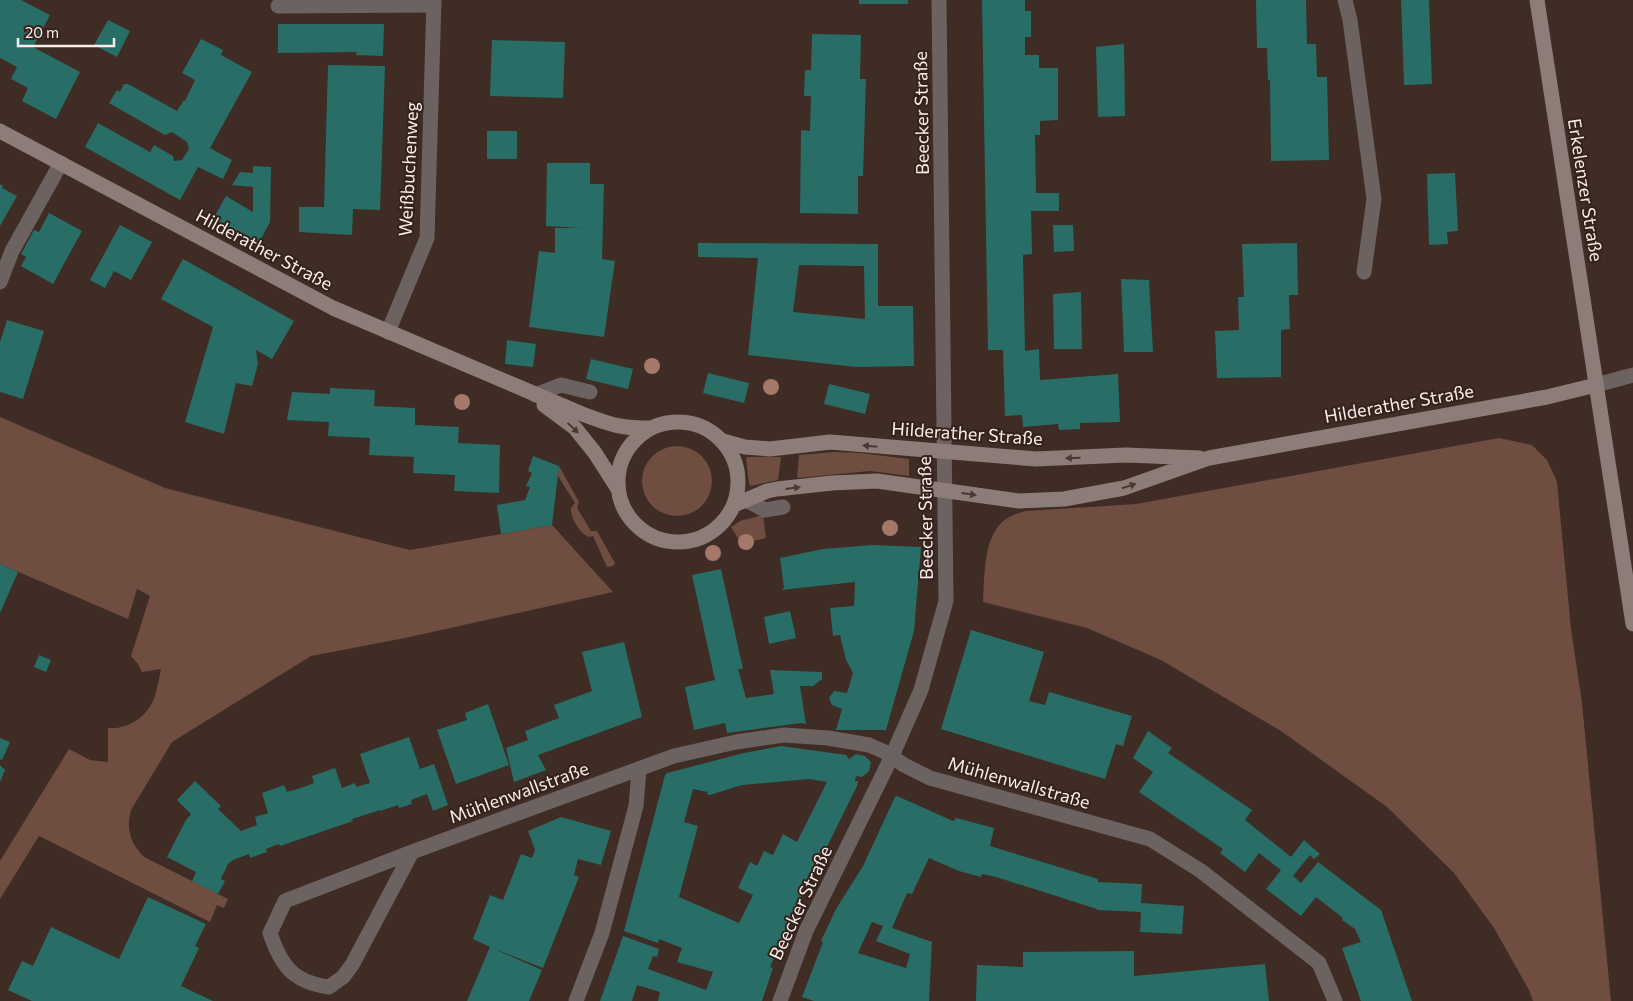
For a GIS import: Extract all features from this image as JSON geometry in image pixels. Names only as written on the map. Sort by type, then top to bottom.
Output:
[{"type":"street","name":"Beecker Straße","points":[[780,1001],[806,931],[892,756],[921,690],[946,601],[939,0]]},
{"type":"street","points":[[1345,0],[1350,20],[1374,200],[1364,272]]},
{"type":"street","name":"Erkelenzer Straße","points":[[1537,0],[1633,624]]},
{"type":"street","points":[[278,6],[434,3]]},
{"type":"street","name":"Weißbuchenweg","points":[[388,332],[427,238],[434,3]]},
{"type":"street","name":"Hilderather Straße","points":[[0,131],[333,308],[518,388],[613,426],[650,428]]},
{"type":"street","points":[[0,282],[12,252],[61,162]]},
{"type":"street","points":[[1596,385],[1633,375]]},
{"type":"street","name":"Hilderather Straße","points":[[740,502],[772,490],[856,481],[877,481],[1019,500],[1064,499],[1124,488],[1209,458],[1547,397],[1596,385]]},
{"type":"street","points":[[535,395],[561,386],[590,392]]},
{"type":"street","name":"Hilderather Straße","points":[[518,388],[575,428],[595,453],[618,489]]},
{"type":"street","points":[[670,422],[689,422],[708,429],[723,441],[735,460],[740,502],[722,522],[706,535],[685,542],[666,541],[649,535],[634,523],[623,507],[618,489],[620,465],[632,443],[650,428],[670,422]]},
{"type":"street","name":"Hilderather Straße","points":[[723,441],[745,447],[770,449],[830,442],[1036,459],[1126,455],[1209,458]]},
{"type":"street","points":[[740,502],[765,510],[784,507]]},
{"type":"street","name":"Mühlenwallstraße","points":[[412,852],[352,965],[343,977],[329,987],[316,985],[295,974],[281,962],[270,934],[285,901],[412,852],[674,756],[736,742],[784,735],[828,738],[869,745],[930,778],[1150,839],[1201,871],[1319,963],[1335,1001]]},
{"type":"street","points":[[576,1001],[604,924],[636,806],[639,770]]},
{"type":"shaded area","points":[[0,417],[165,488],[410,550],[552,525],[613,592],[405,638],[311,656],[172,742],[131,810],[130,835],[135,846],[144,857],[228,899],[224,908],[217,905],[210,922],[39,836],[0,899],[0,861],[69,749],[90,760],[108,762],[108,728],[129,725],[146,712],[154,697],[161,669],[142,672],[131,656],[150,596],[137,589],[128,619],[0,564]]},
{"type":"shaded area","points":[[1499,438],[1532,445],[1547,460],[1557,482],[1571,629],[1582,703],[1611,1001],[1533,1001],[1529,990],[1494,928],[1454,873],[1387,807],[1281,731],[1161,660],[1087,628],[983,602],[985,567],[990,542],[1002,523],[1020,512],[1136,504]]},
{"type":"shaded area","points":[[677,446],[696,452],[706,462],[712,481],[706,500],[696,510],[677,516],[658,510],[648,500],[642,481],[648,462],[658,452]]},
{"type":"shaded area","points":[[835,452],[909,459],[909,476],[870,471],[797,478],[799,455]]},
{"type":"shaded area","points":[[781,457],[778,480],[751,486],[749,484],[746,458]]},
{"type":"shaded area","points":[[559,466],[579,502],[577,508],[591,531],[597,531],[615,563],[613,566],[607,567],[593,536],[589,537],[576,525],[571,512],[571,508],[575,503],[558,476]]},
{"type":"shaded area","points":[[763,515],[766,538],[741,544],[731,527],[740,521]]},
{"type":"building","points":[[0,0],[21,0],[50,15],[33,47],[80,72],[56,119],[22,101],[28,88],[11,79],[17,67],[0,58]]},
{"type":"building","points":[[859,0],[908,0],[908,4],[859,4]]},
{"type":"building","points":[[982,0],[1025,0],[1025,11],[1031,11],[1031,37],[1025,37],[1025,55],[1039,55],[1039,68],[1058,68],[1058,120],[1040,121],[1040,135],[1035,135],[1036,193],[1059,193],[1059,211],[1031,211],[1032,254],[1023,255],[1025,351],[1039,349],[1040,380],[1118,374],[1120,422],[1080,423],[1080,429],[1059,430],[1058,424],[1023,427],[1022,415],[1005,416],[1003,350],[988,350]]},
{"type":"building","points":[[1256,0],[1306,0],[1307,44],[1316,44],[1317,77],[1327,77],[1329,160],[1271,161],[1270,80],[1268,80],[1267,48],[1257,48]]},
{"type":"building","points":[[1401,0],[1429,0],[1432,84],[1404,85]]},
{"type":"building","points":[[108,20],[130,31],[117,57],[94,45]]},
{"type":"building","points":[[278,24],[384,24],[383,56],[356,55],[357,52],[278,53]]},
{"type":"building","points":[[812,34],[861,35],[860,79],[866,79],[863,176],[858,176],[858,214],[800,213],[801,130],[810,131],[811,96],[804,96],[805,70],[811,70]]},
{"type":"building","points":[[201,39],[223,50],[221,55],[252,72],[210,148],[232,160],[223,179],[198,167],[180,200],[85,147],[98,123],[150,152],[154,145],[173,156],[174,161],[182,160],[189,149],[187,142],[172,132],[165,135],[109,103],[117,90],[120,92],[124,84],[128,84],[177,111],[185,101],[195,80],[182,73]]},
{"type":"building","points":[[492,40],[565,42],[563,98],[490,96]]},
{"type":"building","points":[[1124,44],[1125,116],[1098,117],[1096,47]]},
{"type":"building","points":[[328,65],[385,66],[380,210],[353,209],[352,235],[299,232],[299,207],[324,207]]},
{"type":"building","points":[[487,131],[517,131],[517,159],[487,159]]},
{"type":"building","points":[[547,163],[590,163],[590,184],[604,184],[602,259],[615,261],[604,337],[529,327],[539,251],[555,253],[555,228],[582,228],[546,226]]},
{"type":"building","points":[[253,166],[271,167],[270,222],[258,244],[213,219],[226,196],[253,212],[253,187],[232,185],[240,172],[253,173]]},
{"type":"building","points":[[1455,173],[1458,231],[1447,232],[1448,244],[1429,245],[1427,174]]},
{"type":"building","points":[[0,184],[3,186],[2,188],[17,196],[0,226]]},
{"type":"building","points":[[49,213],[82,231],[53,284],[21,266],[26,257],[21,254],[34,230],[39,232]]},
{"type":"building","points":[[120,225],[152,242],[131,280],[114,271],[105,288],[90,280]]},
{"type":"building","points":[[1053,225],[1073,225],[1074,251],[1054,252]]},
{"type":"building","points":[[698,243],[878,244],[878,306],[913,306],[914,366],[856,367],[748,355],[758,258],[698,257]],"holes":[[[799,265],[864,266],[865,319],[793,312]]]},
{"type":"building","points":[[1297,243],[1298,295],[1289,295],[1290,329],[1281,330],[1281,377],[1217,378],[1215,331],[1239,330],[1238,297],[1244,297],[1242,244]]},
{"type":"building","points":[[183,259],[294,321],[272,359],[256,350],[258,364],[252,386],[236,383],[224,434],[185,422],[213,327],[161,299]]},
{"type":"building","points":[[1121,279],[1149,280],[1153,352],[1124,352]]},
{"type":"building","points":[[1081,292],[1082,349],[1054,349],[1053,294]]},
{"type":"building","points":[[7,320],[44,331],[23,399],[0,392],[0,342]]},
{"type":"building","points":[[507,340],[536,344],[533,367],[505,364]]},
{"type":"building","points":[[591,359],[633,369],[628,389],[586,379]]},
{"type":"building","points":[[708,373],[749,383],[744,403],[703,393]]},
{"type":"building","points":[[829,384],[870,394],[865,414],[824,404]]},
{"type":"building","points":[[330,388],[375,390],[374,406],[415,408],[415,425],[459,427],[458,443],[500,445],[499,493],[454,491],[455,475],[413,473],[414,457],[369,455],[370,438],[328,436],[329,422],[287,420],[292,392],[330,394]]},
{"type":"building","points":[[533,456],[559,466],[552,525],[501,534],[497,505],[525,500],[530,487],[526,486],[532,473],[528,471]]},
{"type":"building","points":[[873,545],[921,547],[914,631],[886,730],[836,730],[842,709],[832,705],[829,698],[834,691],[847,693],[853,673],[846,660],[840,635],[833,636],[830,608],[854,606],[855,582],[781,590],[784,588],[780,558],[823,549]]},
{"type":"building","points":[[0,564],[18,572],[0,613]]},
{"type":"building","points":[[721,569],[743,669],[738,669],[746,698],[774,694],[770,670],[822,672],[822,679],[813,686],[800,686],[806,724],[801,723],[727,733],[725,723],[694,730],[685,687],[715,680],[692,575]]},
{"type":"building","points":[[790,611],[796,638],[769,644],[764,617]]},
{"type":"building","points":[[971,630],[1044,652],[1029,701],[1045,705],[1049,692],[1132,716],[1123,746],[1116,744],[1105,779],[941,729]]},
{"type":"building","points":[[624,642],[642,717],[538,755],[546,770],[514,782],[506,748],[528,740],[525,731],[559,718],[554,705],[592,691],[582,652]]},
{"type":"building","points":[[39,655],[51,660],[46,672],[34,667]]},
{"type":"building","points":[[488,704],[509,765],[456,784],[437,730],[467,720],[465,713]]},
{"type":"building","points":[[1148,731],[1172,748],[1168,753],[1252,810],[1245,820],[1291,857],[1304,840],[1320,854],[1314,859],[1310,855],[1293,876],[1301,883],[1318,862],[1381,910],[1412,1001],[1361,1001],[1342,948],[1361,942],[1355,929],[1316,897],[1301,916],[1266,889],[1281,870],[1259,853],[1245,872],[1220,853],[1223,849],[1139,792],[1153,772],[1133,758]]},
{"type":"building","points":[[409,737],[420,769],[434,764],[448,805],[433,811],[427,794],[411,800],[412,804],[399,808],[398,805],[380,810],[280,846],[279,844],[266,849],[267,852],[250,858],[249,854],[233,860],[228,864],[221,879],[225,881],[218,894],[192,881],[196,872],[167,857],[191,814],[177,800],[195,781],[221,806],[218,809],[241,831],[257,825],[255,817],[268,813],[262,793],[284,785],[287,792],[301,788],[314,783],[312,776],[335,768],[342,788],[355,783],[356,787],[370,783],[360,754]]},
{"type":"building","points":[[0,738],[10,742],[2,760],[0,759]]},
{"type":"building","points":[[781,746],[846,755],[849,759],[856,754],[865,756],[871,762],[869,771],[862,777],[856,776],[857,786],[810,878],[770,967],[773,968],[762,1001],[658,1001],[660,992],[637,985],[632,1001],[600,1001],[623,936],[659,949],[657,957],[653,956],[648,969],[706,990],[713,972],[677,962],[682,948],[659,939],[658,943],[624,931],[665,775],[744,753]],"holes":[[[810,779],[827,782],[797,842],[783,834],[773,855],[764,851],[757,866],[750,862],[738,888],[753,895],[739,923],[679,897],[698,826],[684,822],[693,789],[708,792],[707,794],[710,795],[742,785]]]},
{"type":"building","points":[[0,765],[5,770],[0,782]]},
{"type":"building","points":[[897,796],[953,821],[956,818],[994,828],[990,846],[1098,879],[1098,882],[1142,884],[1141,903],[1184,906],[1182,934],[1140,932],[1141,912],[1097,910],[996,877],[982,874],[981,877],[959,871],[929,858],[912,894],[907,893],[892,928],[932,942],[929,1001],[814,1001],[802,997],[823,942],[821,941],[836,909],[863,866]],"holes":[[[872,922],[883,926],[876,941],[910,954],[906,968],[858,953]]]},
{"type":"building","points":[[561,817],[611,831],[601,865],[578,859],[574,875],[579,877],[543,968],[492,948],[542,970],[529,1001],[467,1001],[490,947],[473,939],[490,895],[503,900],[521,854],[532,858],[535,850],[528,831]]},
{"type":"building","points":[[148,897],[206,924],[195,946],[199,948],[181,986],[213,1001],[32,1001],[8,990],[22,961],[33,966],[51,927],[119,959]]},
{"type":"building","points":[[1134,951],[1134,976],[1265,964],[1269,1001],[976,1001],[977,965],[1023,967],[1023,952]]}]
